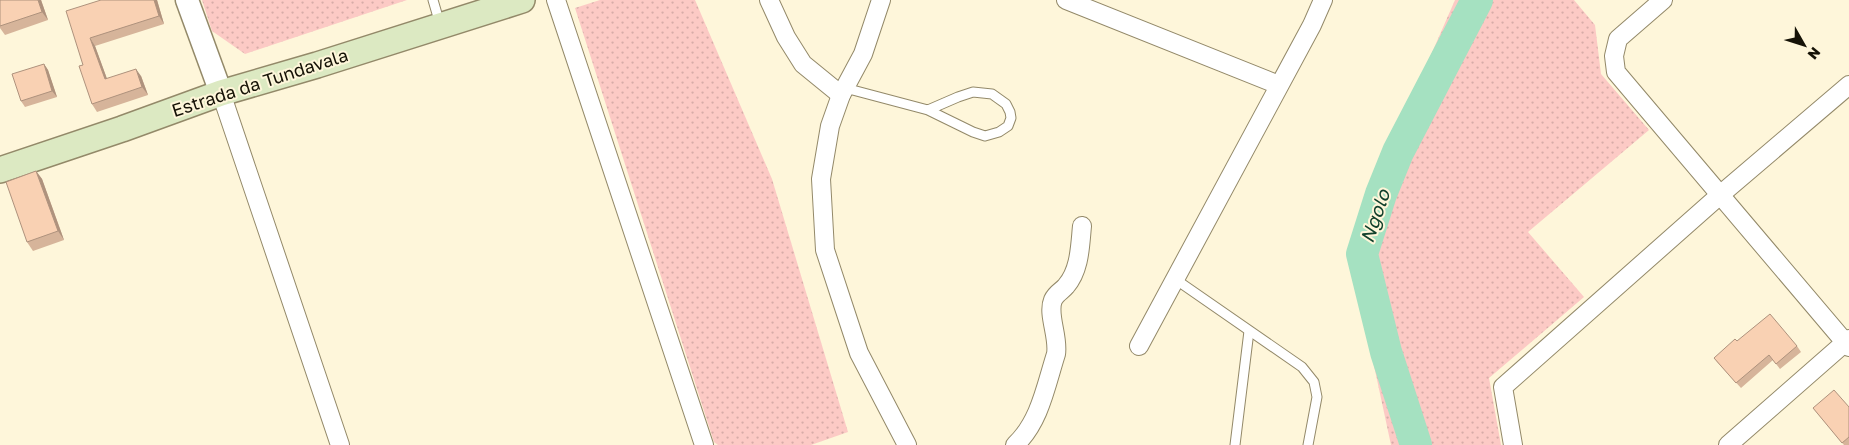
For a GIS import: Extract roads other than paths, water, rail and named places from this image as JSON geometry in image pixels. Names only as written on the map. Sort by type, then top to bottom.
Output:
[{"type":"main road","name":"Estrada da Tundavala","points":[[0,170],[221,93],[522,0]]},
{"type":"street","points":[[556,0],[704,445]]},
{"type":"street","points":[[769,0],[786,37],[803,64],[843,91]]},
{"type":"street","points":[[881,0],[863,54],[843,91],[830,126],[821,180],[825,250],[859,353],[907,445]]},
{"type":"street","points":[[1066,0],[1279,85]]},
{"type":"street","points":[[1139,346],[1312,25],[1323,0]]},
{"type":"street","points":[[1663,0],[1618,39],[1614,56],[1616,72],[1848,343],[1728,445]]},
{"type":"street","points":[[189,6],[221,93],[340,445]]},
{"type":"street","points":[[1513,445],[1503,386],[1720,194],[1849,85]]},
{"type":"street","points":[[1015,445],[1025,436],[1034,421],[1056,354],[1058,344],[1052,309],[1053,301],[1066,286],[1074,272],[1080,251],[1082,226]]},
{"type":"lane","points":[[433,0],[441,26]]},
{"type":"lane","points":[[843,91],[928,110],[985,136],[999,132],[1008,126],[1011,118],[1006,104],[992,94],[973,92],[928,110]]},
{"type":"lane","points":[[1175,279],[1302,367],[1314,382],[1317,397],[1308,445]]},
{"type":"lane","points":[[1235,445],[1249,331]]},
{"type":"waterway","name":"Ngolo","points":[[1416,445],[1386,352],[1362,254],[1381,194],[1398,152],[1477,0]]}]
